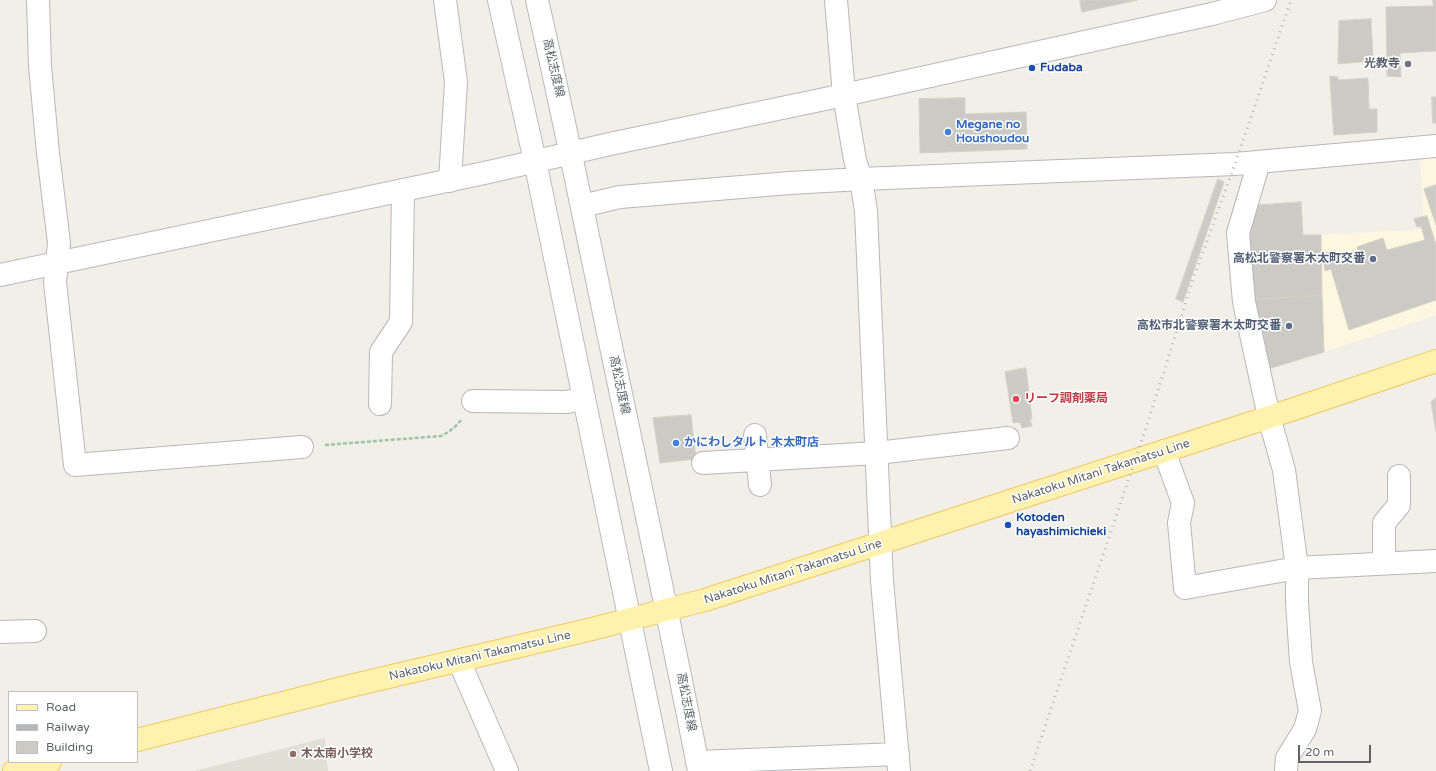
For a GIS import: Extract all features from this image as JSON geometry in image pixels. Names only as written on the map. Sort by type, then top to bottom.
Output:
[{"type":"main road","name":"Nakatoku Mitani Takamatsu Line","points":[[138,740],[350,686],[630,620],[705,600],[1269,417],[1436,361]]},
{"type":"main road","points":[[14,771],[46,763]]},
{"type":"street","points":[[38,0],[40,66],[48,153],[59,243],[55,282],[75,465],[302,447]]},
{"type":"street","points":[[445,0],[456,82],[450,181]]},
{"type":"street","points":[[499,0],[535,161],[662,771]]},
{"type":"street","name":"高松志度線","points":[[537,0],[562,108],[699,768]]},
{"type":"street","points":[[699,768],[898,762],[882,582],[866,211],[862,179],[855,160],[844,95],[836,0]]},
{"type":"street","points":[[0,275],[450,181],[618,142],[844,95],[1212,7],[1260,1]]},
{"type":"street","points":[[582,206],[620,198],[790,183],[1259,162],[1436,146]]},
{"type":"street","points":[[1259,162],[1238,233],[1244,302],[1269,417],[1284,470],[1297,568],[1297,602],[1301,662],[1310,711],[1305,729],[1287,758],[1286,771]]},
{"type":"street","points":[[380,404],[381,352],[401,322],[403,190]]},
{"type":"street","points":[[474,401],[567,402],[584,398]]},
{"type":"street","points":[[756,435],[760,485]]},
{"type":"street","points":[[703,464],[877,453],[1008,438]]},
{"type":"street","points":[[1164,451],[1183,503],[1179,523],[1185,588],[1297,568],[1436,561]]},
{"type":"street","points":[[1384,563],[1384,523],[1399,505],[1399,476]]},
{"type":"street","points":[[0,632],[35,631]]},
{"type":"street","points":[[459,661],[507,771]]},
{"type":"path","points":[[302,447],[441,436],[457,426],[474,401]]},
{"type":"shaded area","points":[[1436,150],[1436,315],[1324,352],[1321,235],[1424,229],[1420,151]]},
{"type":"shaded area","name":"木太南小学校","points":[[325,738],[328,771],[194,771]]},
{"type":"building","points":[[1080,0],[1138,0],[1082,12]]},
{"type":"building","points":[[1433,0],[1436,0],[1436,51],[1400,53],[1401,77],[1387,76],[1386,7],[1433,6]]},
{"type":"building","points":[[1371,19],[1373,61],[1338,64],[1339,21]]},
{"type":"building","points":[[1330,76],[1338,77],[1338,80],[1368,78],[1369,109],[1377,109],[1377,132],[1334,135]]},
{"type":"building","points":[[1432,97],[1436,97],[1436,123],[1433,123]]},
{"type":"building","points":[[965,98],[965,114],[1026,112],[1027,149],[920,153],[919,99]]},
{"type":"building","points":[[1218,179],[1224,182],[1183,302],[1176,299]]},
{"type":"building","points":[[1436,185],[1436,225],[1424,189]]},
{"type":"building","points":[[1301,202],[1303,235],[1321,235],[1322,295],[1250,300],[1242,231],[1250,206]]},
{"type":"building","points":[[1427,216],[1436,245],[1436,300],[1349,330],[1331,269],[1325,271],[1322,254],[1335,250],[1339,264],[1361,258],[1357,247],[1383,238],[1387,250],[1425,240],[1421,226],[1417,227],[1414,219]]},
{"type":"building","name":"高松市北警察署木太町交番","points":[[1322,295],[1324,352],[1265,370],[1250,300]]},
{"type":"building","points":[[1026,368],[1032,419],[1030,419],[1032,426],[1022,428],[1020,422],[1013,423],[1005,372]]},
{"type":"building","points":[[1436,398],[1436,432],[1431,402]]},
{"type":"building","name":"かにわしタルト 木太町店","points":[[691,415],[696,459],[660,463],[653,418]]},
{"type":"railway","points":[[1030,771],[1148,422],[1192,282],[1235,164],[1291,0]]},
{"type":"place","name":"光教寺","points":[[1408,64]]},
{"type":"place","name":"Fudaba","points":[[1032,68]]},
{"type":"place","name":"Megane no Houshoudou","points":[[948,132]]},
{"type":"place","name":"高松北警察署木太町交番","points":[[1373,259]]},
{"type":"place","name":"高松市北警察署木太町交番","points":[[1289,326]]},
{"type":"place","name":"リーフ調剤薬局","points":[[1016,399]]},
{"type":"place","name":"かにわしタルト 木太町店","points":[[676,443]]},
{"type":"place","name":"Kotoden hayashimichieki","points":[[1008,525]]},
{"type":"place","name":"木太南小学校","points":[[293,754]]}]
